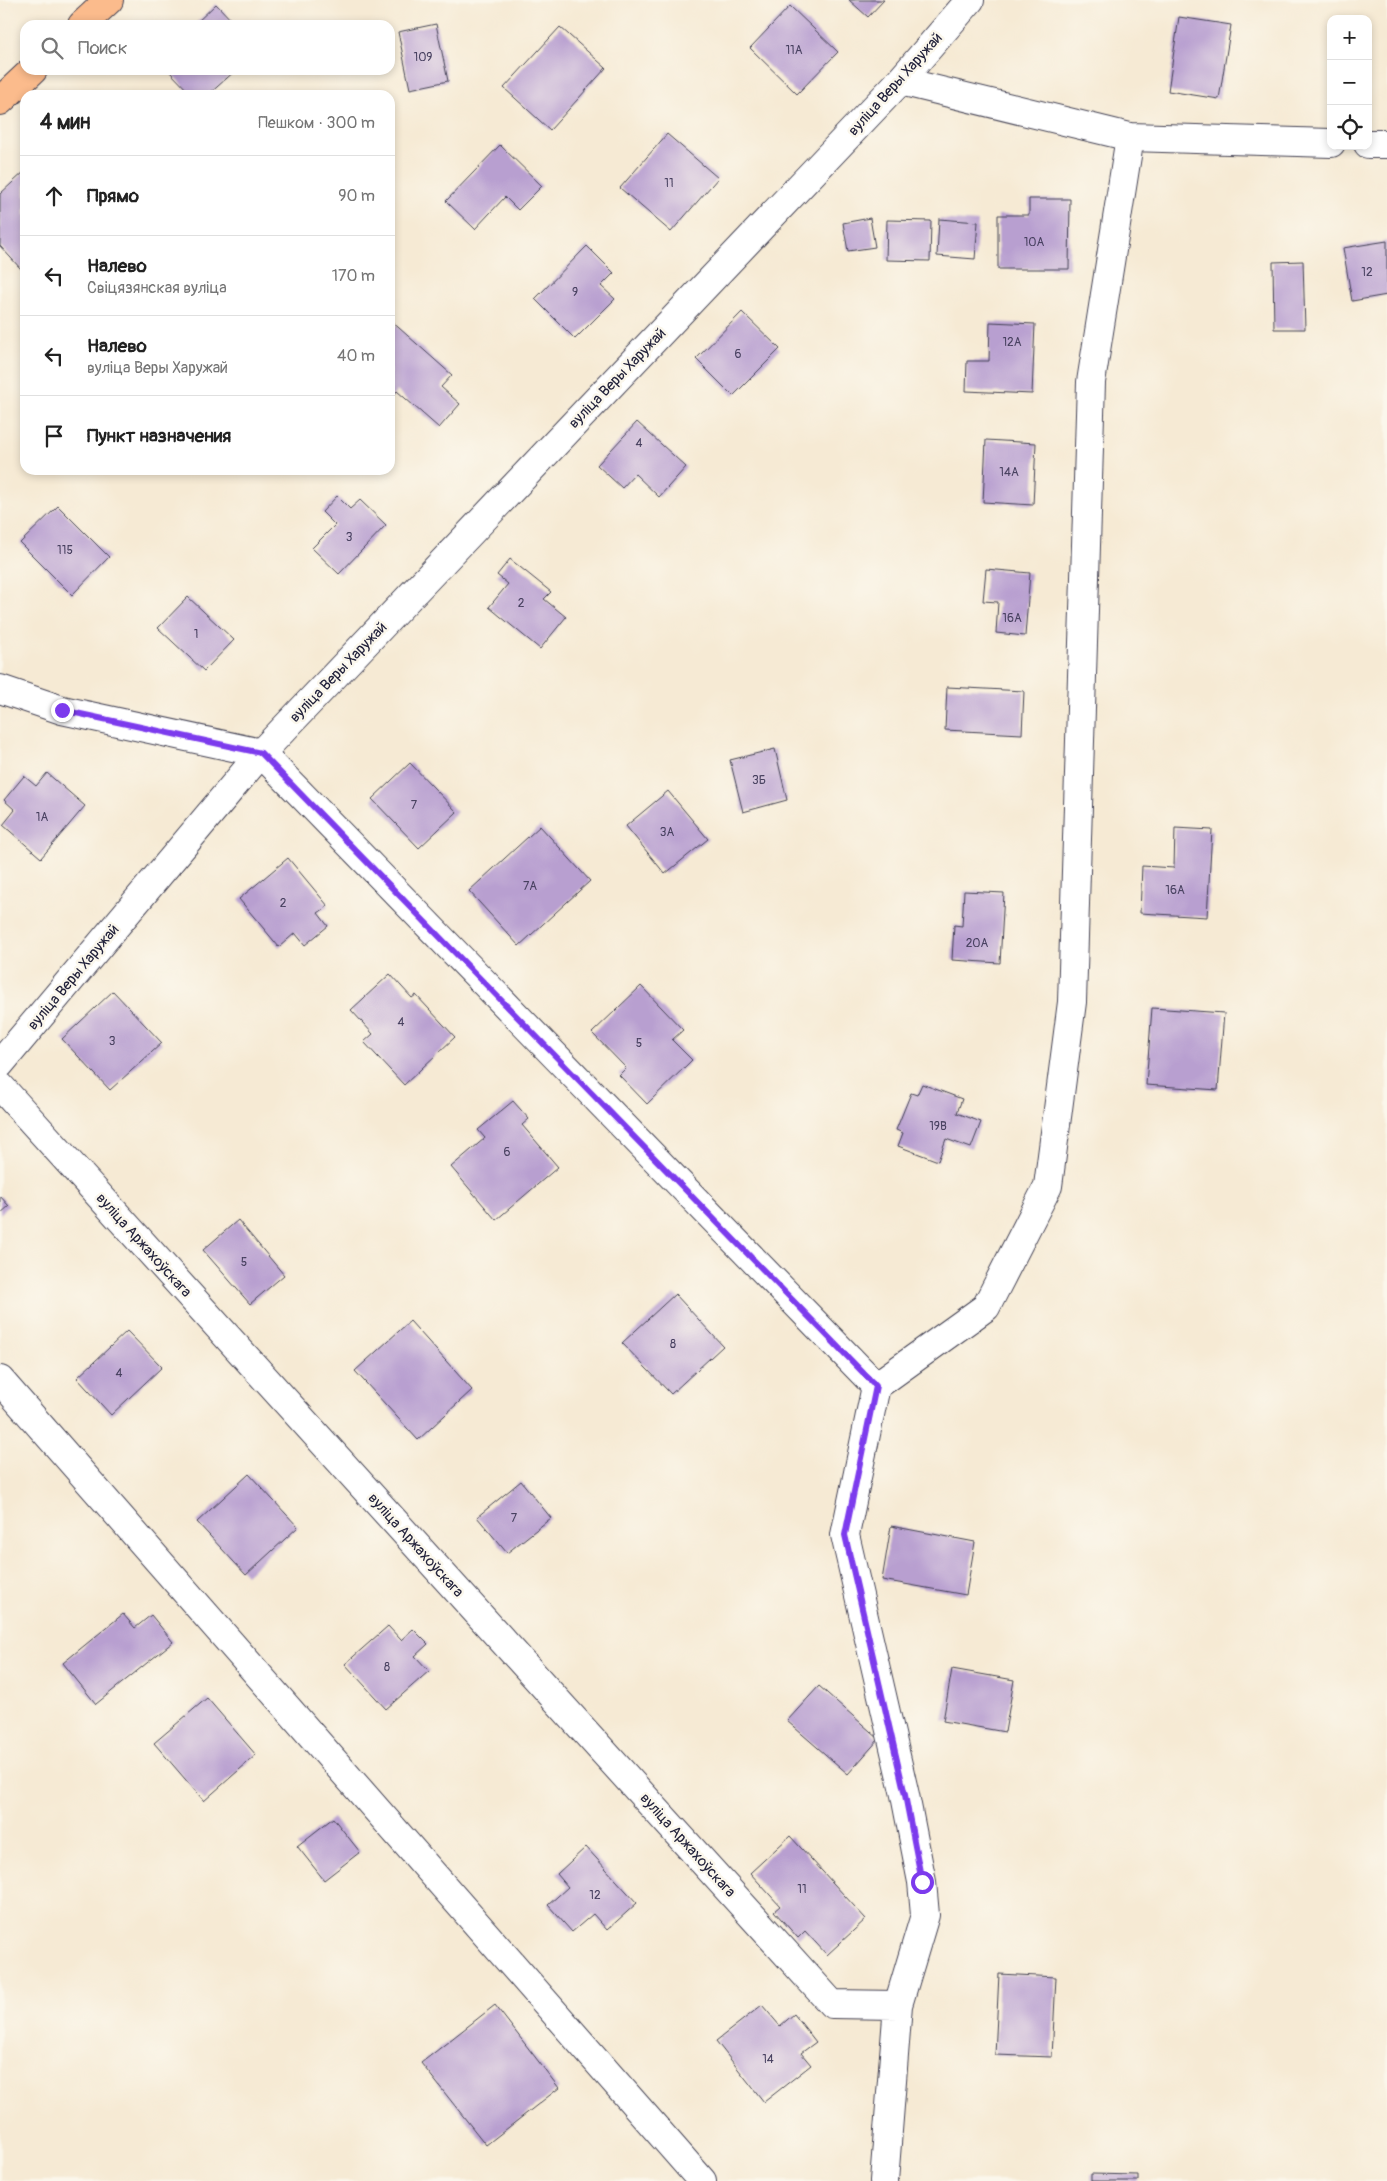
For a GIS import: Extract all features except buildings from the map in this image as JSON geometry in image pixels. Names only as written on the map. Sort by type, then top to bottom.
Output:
[{"type":"main road","points":[[87,20],[109,0]]},
{"type":"main road","points":[[0,101],[29,75]]},
{"type":"street","name":"вуліца Веры Харужай","points":[[0,1064],[261,753],[900,81],[970,0]]},
{"type":"street","points":[[900,81],[1130,137],[1327,142]]},
{"type":"street","points":[[884,2181],[898,2005],[925,1915],[922,1882],[905,1795],[845,1535],[876,1386],[986,1307],[1048,1186],[1072,1002],[1091,382],[1130,137]]},
{"type":"street","points":[[1372,144],[1387,144]]},
{"type":"street","points":[[0,689],[62,710],[261,753],[876,1386]]},
{"type":"street","name":"вуліца Аржахоўскага","points":[[0,1086],[832,2004],[898,2005]]},
{"type":"street","points":[[0,1380],[702,2181]]},
{"type":"route","points":[[62,710],[261,753],[876,1386],[845,1535],[905,1795],[922,1882]]}]
